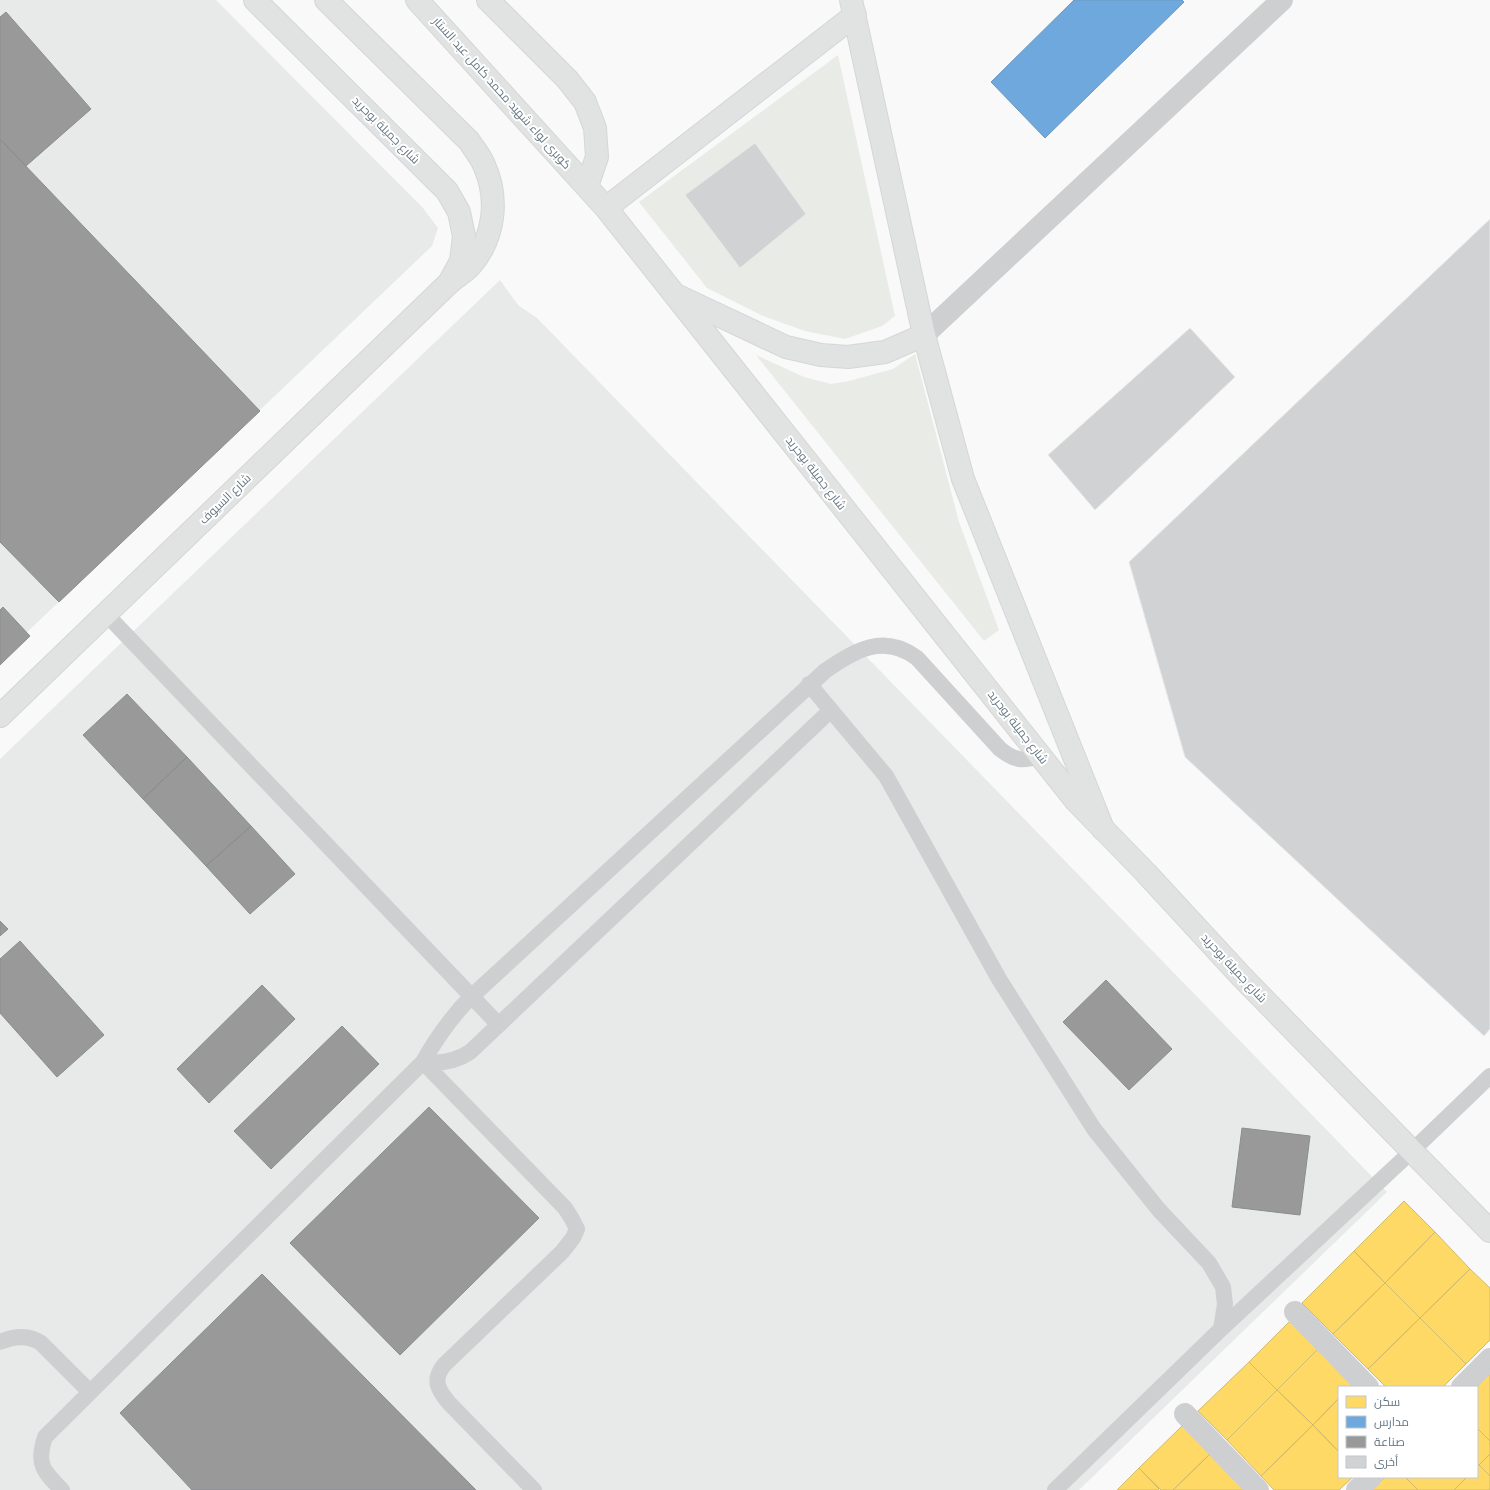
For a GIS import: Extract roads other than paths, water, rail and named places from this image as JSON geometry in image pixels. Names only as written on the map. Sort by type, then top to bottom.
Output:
[{"type":"main road","name":"شارع جميلة بوحريد","points":[[255,0],[447,191],[459,212],[464,236],[461,261],[449,283]]},
{"type":"main road","points":[[326,0],[469,142],[484,164],[492,190],[493,217],[486,243],[470,266],[449,283]]},
{"type":"main road","name":"كوبرى لواء شهيد محمد كامل عبد الستار","points":[[417,0],[587,186]]},
{"type":"main road","points":[[488,0],[567,79],[585,102],[595,128],[597,157],[587,186]]},
{"type":"main road","points":[[606,208],[853,8],[924,335],[963,479],[1103,829]]},
{"type":"main road","name":"شارع جميلة بوحريد","points":[[587,186],[1076,801],[1146,873],[1241,976],[1490,1231]]},
{"type":"main road","name":"شارع السيوف","points":[[0,716],[449,283]]},
{"type":"main road","points":[[674,295],[786,347],[821,355],[848,357],[885,352],[924,335]]},
{"type":"street","points":[[924,335],[1282,0]]},
{"type":"street","points":[[1295,1312],[1367,1386]]},
{"type":"street","points":[[1463,1386],[1490,1359]]},
{"type":"street","points":[[1185,1414],[1258,1490]]},
{"type":"street","points":[[1357,1490],[1369,1478]]},
{"type":"lane","points":[[106,614],[499,1025]]},
{"type":"lane","points":[[62,1490],[50,1478],[42,1466],[40,1453],[45,1437],[423,1062],[446,1024],[472,996],[809,684],[825,671],[842,659],[872,646],[896,646],[908,651],[917,658],[1006,754],[1016,759],[1027,760],[1040,755]]},
{"type":"lane","points":[[809,684],[886,776],[999,979],[1094,1128],[1159,1210],[1209,1263],[1223,1287],[1225,1304],[1221,1329]]},
{"type":"lane","points":[[423,1062],[449,1062],[461,1058],[470,1052],[831,710]]},
{"type":"lane","points":[[423,1062],[565,1208],[577,1229],[573,1238],[562,1252],[444,1365],[438,1372],[436,1381],[440,1392],[449,1403],[534,1490]]},
{"type":"lane","points":[[1055,1490],[1221,1329],[1490,1076]]},
{"type":"lane","points":[[0,1342],[19,1337],[35,1340],[41,1343],[90,1392]]}]
